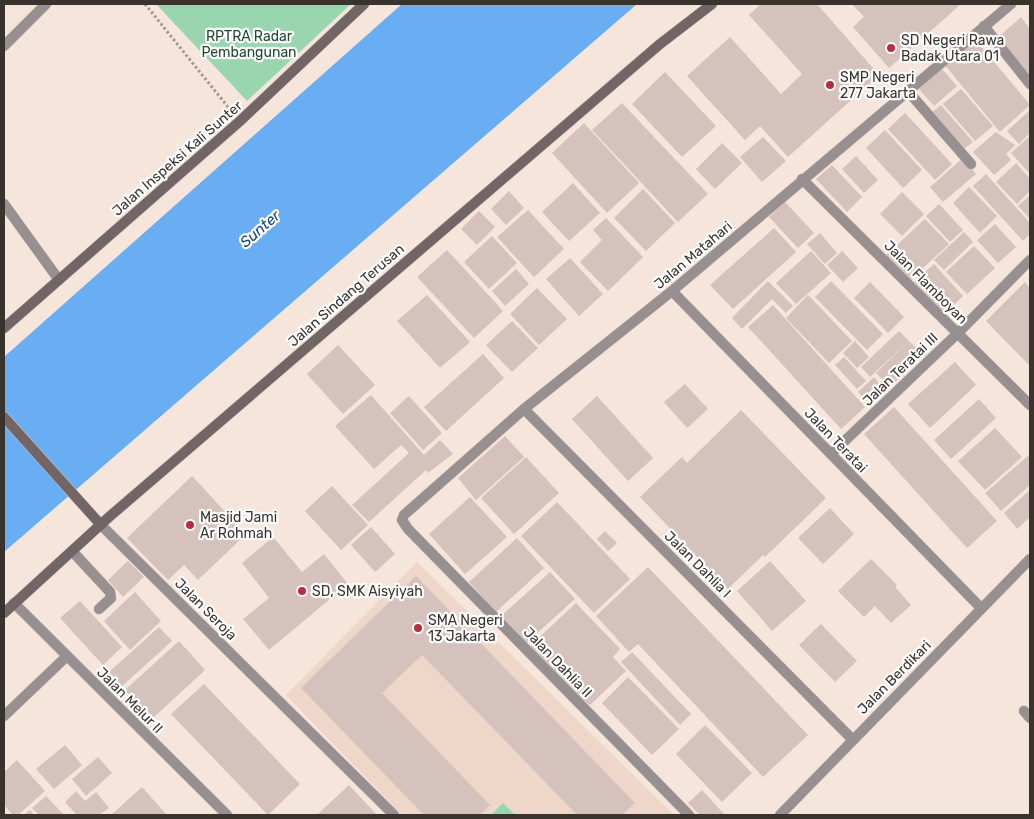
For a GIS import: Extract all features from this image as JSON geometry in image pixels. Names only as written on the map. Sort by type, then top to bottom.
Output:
[{"type":"street","points":[[4,46],[46,4]]},
{"type":"street","name":"Jalan Inspeksi Kali Sunter","points":[[4,328],[240,121],[364,4]]},
{"type":"street","name":"Jalan Sindang Terusan","points":[[4,613],[101,524],[653,50],[712,4]]},
{"type":"street","name":"Jalan Matahari","points":[[408,529],[402,520],[407,511],[524,410],[672,291],[907,90],[1011,4]]},
{"type":"street","points":[[984,26],[1030,84]]},
{"type":"street","points":[[907,90],[971,164]]},
{"type":"street","name":"Jalan Flamboyan","points":[[802,179],[1030,405]]},
{"type":"street","points":[[4,204],[59,280]]},
{"type":"street","name":"Jalan Teratai III","points":[[831,454],[958,333],[1030,260]]},
{"type":"street","name":"Jalan Teratai","points":[[672,291],[981,608]]},
{"type":"street","name":"Jalan Dahlia I","points":[[524,410],[852,739]]},
{"type":"street","name":"Jalan Seroja","points":[[4,417],[101,524],[394,815]]},
{"type":"street","name":"Jalan Dahlia II","points":[[408,529],[689,815]]},
{"type":"street","points":[[72,551],[110,592],[111,598],[99,609]]},
{"type":"street","name":"Jalan Berdikari","points":[[780,815],[852,739],[1030,559]]},
{"type":"street","name":"Jalan Melur II","points":[[14,603],[227,815]]},
{"type":"street","points":[[4,716],[67,656]]},
{"type":"path","points":[[145,4],[240,121]]},
{"type":"shaded area","name":"SMA Negeri 13 Jakarta","points":[[417,562],[674,815],[402,815],[286,695]]},
{"type":"green space","name":"RPTRA Radar Pembangunan","points":[[156,4],[351,4],[247,101]]},
{"type":"green space","points":[[503,803],[515,815],[491,815]]},
{"type":"water","name":"Sunter","points":[[402,4],[637,4],[4,552],[4,357]]},
{"type":"building","name":"SMP Negeri 277 Jakarta","points":[[761,4],[817,4],[879,75],[788,157],[760,126],[745,140],[687,76],[730,37],[781,94],[802,74],[749,15]]},
{"type":"building","name":"SD Negeri Rawa Badak Utara 01","points":[[852,4],[961,4],[889,68],[853,27],[864,17]]},
{"type":"building","points":[[1021,17],[1030,29],[1030,81],[995,40]]},
{"type":"building","points":[[975,39],[1030,105],[1000,132],[944,64]]},
{"type":"building","points":[[942,69],[957,86],[934,106],[919,89]]},
{"type":"building","points":[[665,72],[716,126],[682,157],[632,104]]},
{"type":"building","points":[[961,89],[993,126],[975,141],[943,104]]},
{"type":"building","points":[[622,103],[708,194],[678,222],[592,130]]},
{"type":"building","points":[[941,105],[973,142],[962,150],[931,113]]},
{"type":"building","points":[[1030,110],[1030,133],[1019,144],[1007,131]]},
{"type":"building","points":[[905,113],[952,164],[935,180],[888,129]]},
{"type":"building","points":[[584,123],[639,183],[607,213],[552,153]]},
{"type":"building","points":[[885,130],[922,170],[903,188],[866,148]]},
{"type":"building","points":[[996,132],[1015,145],[1006,154],[1011,160],[994,175],[973,152]]},
{"type":"building","points":[[1030,136],[1030,174],[1011,153]]},
{"type":"building","points":[[763,137],[786,161],[762,182],[740,157]]},
{"type":"building","points":[[722,143],[742,163],[715,189],[696,169]]},
{"type":"building","points":[[856,156],[878,180],[864,193],[842,169]]},
{"type":"building","points":[[963,158],[976,174],[943,202],[930,187]]},
{"type":"building","points":[[1016,163],[1030,179],[1030,191],[1017,204],[996,182]]},
{"type":"building","points":[[832,165],[862,197],[847,212],[816,179]]},
{"type":"building","points":[[986,174],[1030,223],[1030,234],[1023,241],[973,186]]},
{"type":"building","points":[[573,183],[600,213],[569,241],[542,212]]},
{"type":"building","points":[[969,187],[997,216],[980,233],[953,203]]},
{"type":"building","points":[[643,189],[675,223],[646,251],[614,218]]},
{"type":"building","points":[[509,191],[524,208],[506,225],[491,209]]},
{"type":"building","points":[[902,192],[924,214],[902,236],[880,214]]},
{"type":"building","points":[[1030,195],[1030,219],[1018,206]]},
{"type":"building","points":[[785,202],[814,233],[798,248],[769,217]]},
{"type":"building","points":[[939,204],[963,230],[950,242],[926,216]]},
{"type":"building","points":[[528,210],[564,249],[534,277],[497,237]]},
{"type":"building","points":[[479,211],[495,227],[477,245],[461,229]]},
{"type":"building","points":[[606,218],[643,257],[608,291],[580,262],[602,240],[593,230]]},
{"type":"building","points":[[925,219],[949,244],[909,281],[886,255]]},
{"type":"building","points":[[995,224],[1016,247],[998,263],[977,240]]},
{"type":"building","points":[[774,228],[796,252],[733,309],[710,285]]},
{"type":"building","points":[[964,232],[973,242],[944,270],[934,260]]},
{"type":"building","points":[[820,233],[837,253],[825,264],[807,244]]},
{"type":"building","points":[[492,236],[517,263],[489,289],[464,262]]},
{"type":"building","points":[[974,246],[995,268],[967,294],[946,272]]},
{"type":"building","points":[[447,250],[503,311],[474,338],[417,277]]},
{"type":"building","points":[[811,251],[831,273],[796,304],[776,283]]},
{"type":"building","points":[[842,251],[858,268],[843,282],[827,265]]},
{"type":"building","points":[[570,258],[603,294],[579,316],[546,279]]},
{"type":"building","points":[[934,264],[963,296],[944,314],[914,282]]},
{"type":"building","points":[[516,269],[529,284],[505,306],[492,291]]},
{"type":"building","points":[[768,281],[793,306],[786,313],[772,299],[742,329],[732,318]]},
{"type":"building","points":[[831,281],[883,334],[867,350],[815,297]]},
{"type":"building","points":[[870,282],[904,317],[888,333],[854,298]]},
{"type":"building","points":[[1025,282],[1030,288],[1030,366],[986,321]]},
{"type":"building","points":[[537,288],[567,319],[539,345],[510,314]]},
{"type":"building","points":[[427,295],[470,342],[440,368],[397,321]]},
{"type":"building","points":[[808,295],[852,341],[829,363],[786,318]]},
{"type":"building","points":[[773,305],[865,407],[841,429],[748,327]]},
{"type":"building","points":[[512,321],[538,348],[512,372],[486,345]]},
{"type":"building","points":[[899,331],[909,341],[870,377],[861,367]]},
{"type":"building","points":[[855,341],[869,357],[857,368],[843,353]]},
{"type":"building","points":[[909,341],[923,355],[890,387],[876,373]]},
{"type":"building","points":[[338,345],[375,385],[343,414],[307,374]]},
{"type":"building","points":[[483,354],[504,378],[446,431],[424,407]]},
{"type":"building","points":[[844,357],[866,381],[857,389],[835,365]]},
{"type":"building","points":[[955,362],[976,385],[930,428],[908,404]]},
{"type":"building","points":[[874,377],[885,390],[870,404],[858,392]]},
{"type":"building","points":[[685,384],[708,409],[687,428],[664,402]]},
{"type":"building","points":[[371,395],[424,455],[440,440],[453,454],[428,473],[426,470],[369,522],[352,505],[409,453],[401,445],[374,469],[335,426]]},
{"type":"building","points":[[409,396],[442,433],[423,450],[390,413]]},
{"type":"building","points":[[597,396],[653,458],[628,481],[572,419]]},
{"type":"building","points":[[979,399],[996,418],[951,459],[934,440]]},
{"type":"building","points":[[894,407],[997,521],[967,548],[864,434]]},
{"type":"building","points":[[741,410],[826,498],[765,557],[763,555],[728,589],[640,497],[682,457],[687,463]]},
{"type":"building","points":[[995,428],[1022,457],[985,490],[958,461]]},
{"type":"building","points":[[505,436],[524,457],[476,500],[458,478]]},
{"type":"building","points":[[1030,454],[1030,485],[1001,511],[985,493]]},
{"type":"building","points":[[526,457],[559,493],[514,534],[481,498]]},
{"type":"building","name":"Masjid Jami Ar Rohmah","points":[[192,476],[246,534],[198,580],[184,565],[168,580],[127,538]]},
{"type":"building","points":[[332,486],[368,525],[341,550],[305,511]]},
{"type":"building","points":[[1030,490],[1030,517],[1017,529],[1004,513]]},
{"type":"building","points":[[470,497],[507,537],[465,574],[429,534]]},
{"type":"building","points":[[557,502],[630,579],[594,613],[521,536]]},
{"type":"building","points":[[830,508],[854,534],[823,564],[798,538]]},
{"type":"building","points":[[371,527],[395,554],[375,572],[351,545]]},
{"type":"building","points":[[605,531],[617,543],[608,551],[597,539]]},
{"type":"building","name":"SD, SMK Aisyiyah","points":[[273,537],[302,572],[324,554],[348,584],[269,650],[243,619],[269,598],[242,563]]},
{"type":"building","points":[[517,538],[544,568],[496,612],[469,582]]},
{"type":"building","points":[[871,559],[897,585],[895,587],[911,605],[891,623],[875,606],[864,617],[838,591]]},
{"type":"building","points":[[128,561],[144,577],[123,597],[108,580]]},
{"type":"building","points":[[770,561],[806,601],[772,631],[737,591]]},
{"type":"building","points":[[648,567],[808,735],[763,777],[638,644],[629,652],[596,616]]},
{"type":"building","points":[[550,572],[575,599],[525,644],[500,617]]},
{"type":"building","points":[[416,576],[635,803],[622,815],[577,815],[422,655],[382,693],[490,805],[480,815],[424,815],[301,688]]},
{"type":"building","points":[[135,592],[161,621],[130,650],[104,621]]},
{"type":"building","points":[[80,601],[122,647],[103,665],[60,618]]},
{"type":"building","points":[[576,603],[620,649],[613,657],[626,671],[590,705],[574,693],[530,646]]},
{"type":"building","points":[[821,624],[857,661],[835,682],[799,645]]},
{"type":"building","points":[[159,627],[172,641],[121,687],[108,673]]},
{"type":"building","points":[[179,641],[205,670],[152,719],[125,690]]},
{"type":"building","points":[[632,652],[691,714],[680,725],[621,662]]},
{"type":"building","points":[[628,677],[679,729],[652,755],[602,703]]},
{"type":"building","points":[[204,684],[300,784],[268,815],[171,714]]},
{"type":"building","points":[[705,725],[752,773],[722,802],[676,754]]},
{"type":"building","points":[[65,745],[82,765],[54,789],[36,769]]},
{"type":"building","points":[[98,757],[112,773],[86,796],[72,779]]},
{"type":"building","points":[[17,760],[45,791],[18,815],[13,815],[4,805],[4,772]]},
{"type":"building","points":[[349,785],[377,815],[317,815]]},
{"type":"building","points":[[142,787],[167,815],[111,815]]},
{"type":"building","points":[[702,790],[725,815],[700,815],[688,803]]},
{"type":"building","points":[[76,791],[85,801],[96,792],[109,808],[99,815],[77,815],[65,802]]},
{"type":"building","points":[[46,796],[64,815],[39,815],[32,808]]},
{"type":"building","points":[[30,810],[34,815],[24,815]]},
{"type":"place","name":"SD Negeri Rawa Badak Utara 01","points":[[891,48]]},
{"type":"place","name":"SMP Negeri 277 Jakarta","points":[[830,85]]},
{"type":"place","name":"Masjid Jami Ar Rohmah","points":[[190,525]]},
{"type":"place","name":"SD, SMK Aisyiyah","points":[[302,591]]},
{"type":"place","name":"SMA Negeri 13 Jakarta","points":[[418,628]]}]
